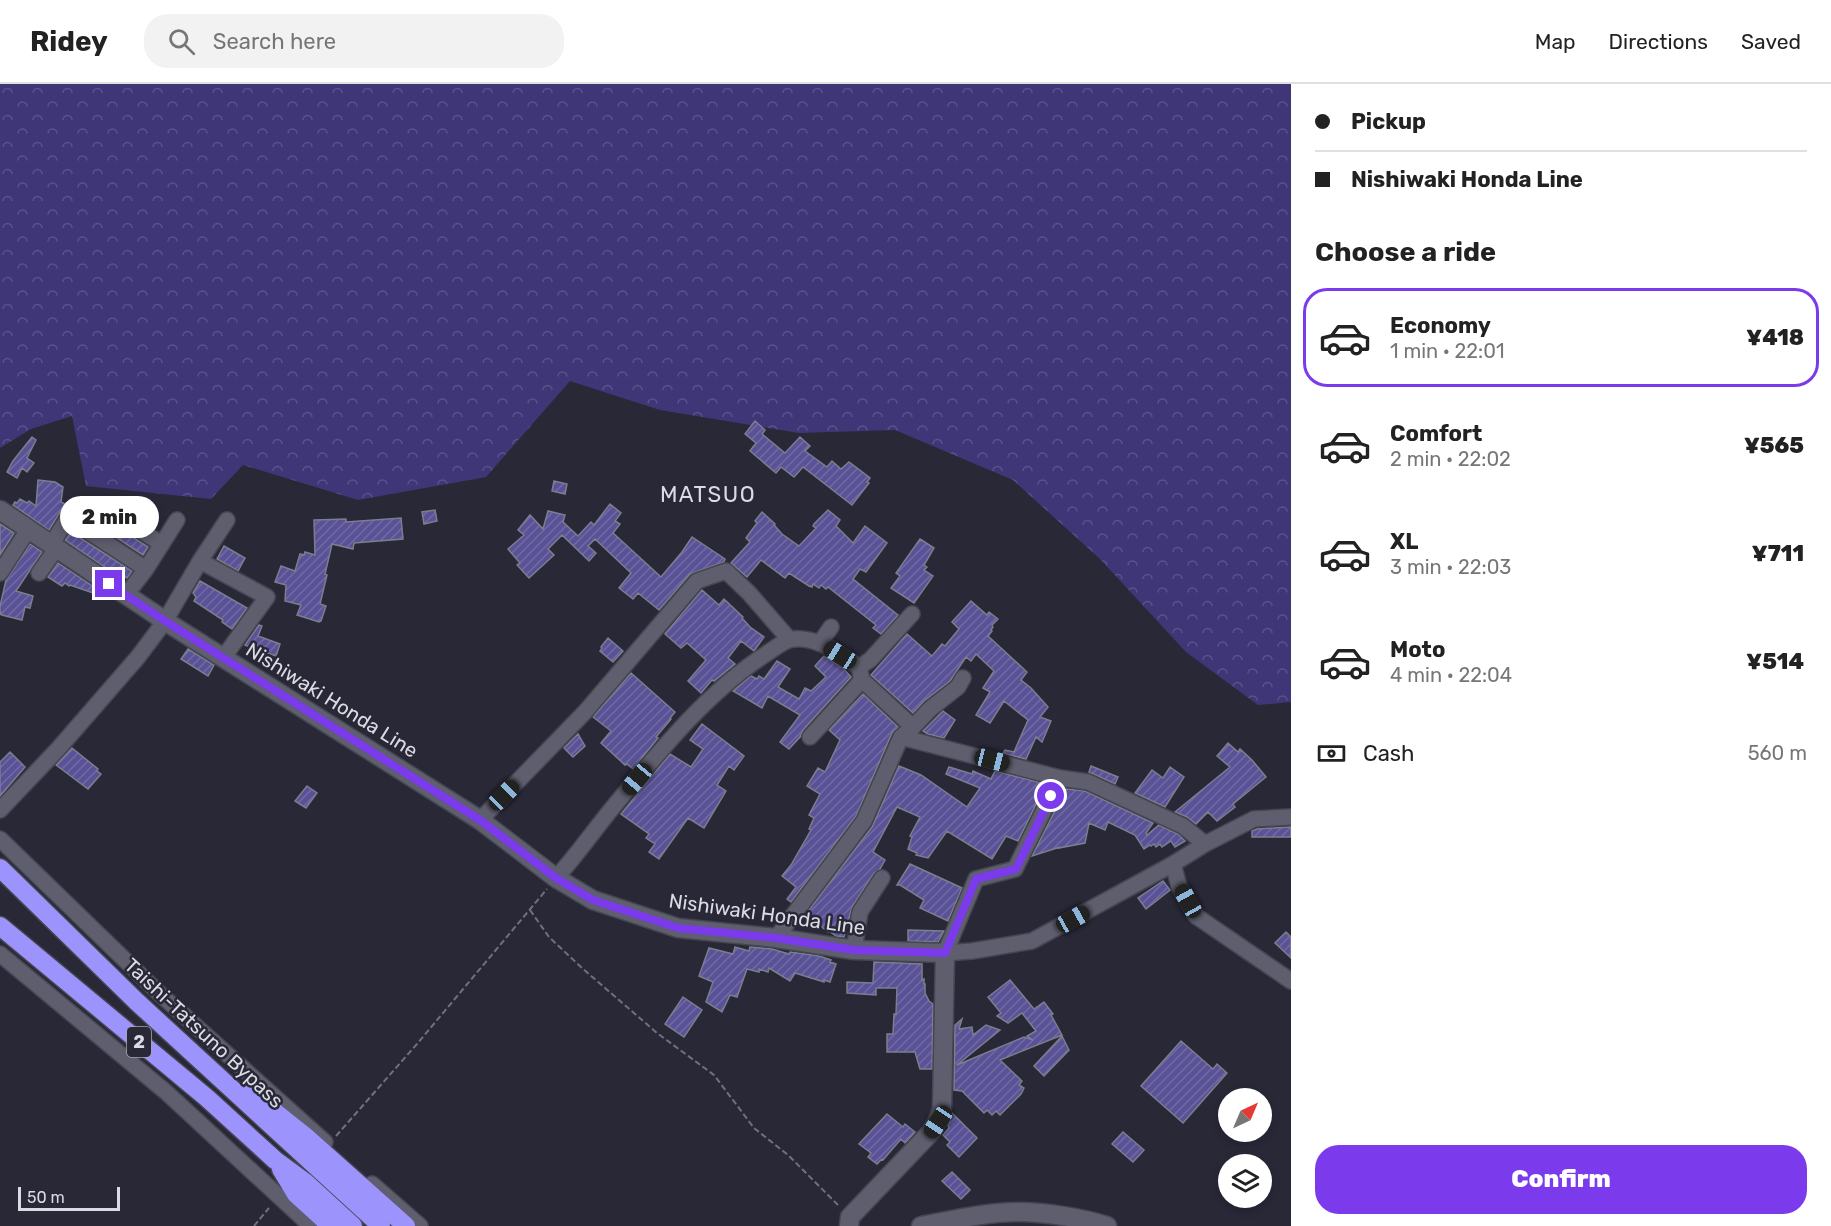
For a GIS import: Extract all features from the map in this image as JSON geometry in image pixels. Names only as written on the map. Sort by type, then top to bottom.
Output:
[{"type":"highway","name":"Taishi-Tatsuno Bypass","points":[[0,868],[137,1002],[325,1157],[381,1226]]},
{"type":"highway","name":"2","points":[[0,926],[207,1098],[275,1160],[293,1191],[353,1226]]},
{"type":"highway","points":[[325,1157],[406,1226]]},
{"type":"highway","points":[[293,1191],[331,1226]]},
{"type":"main road","name":"Nishiwaki Honda Line","points":[[0,510],[165,621],[480,820],[556,878],[593,900],[678,928],[776,938],[854,950],[945,953]]},
{"type":"main road","points":[[850,1222],[938,1122],[942,1109],[945,953]]},
{"type":"main road","points":[[921,1226],[984,1215],[1019,1212],[1090,1220],[1107,1226]]},
{"type":"street","points":[[39,573],[72,512],[146,569]]},
{"type":"street","points":[[111,512],[162,544]]},
{"type":"street","points":[[126,595],[146,569],[177,520]]},
{"type":"street","points":[[0,810],[65,741],[138,657],[165,621],[227,520]]},
{"type":"street","points":[[0,573],[28,530]]},
{"type":"street","points":[[200,561],[267,597],[224,658]]},
{"type":"street","points":[[480,820],[585,712],[697,581],[726,571],[749,593],[789,639]]},
{"type":"street","points":[[810,737],[870,660],[912,614]]},
{"type":"street","points":[[820,643],[831,627]]},
{"type":"street","points":[[556,878],[575,858],[612,808],[661,750],[702,708],[752,663],[789,639],[799,638],[820,643],[861,673],[907,732],[1060,778],[1088,782],[1183,826],[1205,844]]},
{"type":"street","points":[[776,938],[864,820],[907,732],[930,709],[958,687],[963,678]]},
{"type":"street","points":[[1060,778],[1016,869],[976,879],[945,953],[1032,941],[1254,819],[1291,817]]},
{"type":"street","points":[[0,839],[325,1157],[420,1226]]},
{"type":"street","points":[[1173,864],[1179,886],[1196,916],[1291,981]]},
{"type":"street","points":[[854,950],[860,912],[882,878]]},
{"type":"street","points":[[0,954],[166,1092],[293,1191],[311,1226]]},
{"type":"path","points":[[325,1157],[556,878]]},
{"type":"path","points":[[530,910],[549,937],[582,968],[657,1033],[714,1075],[754,1128],[788,1155],[850,1222]]},
{"type":"path","points":[[254,1226],[293,1191]]},
{"type":"green space","points":[[0,84],[1291,84],[1291,702],[1258,705],[1186,652],[1100,559],[1013,480],[895,430],[799,433],[660,410],[570,381],[486,477],[358,500],[243,465],[211,499],[86,486],[72,416],[31,429],[0,448]]},
{"type":"building","points":[[755,421],[765,430],[762,434],[785,453],[800,437],[810,446],[805,451],[827,467],[832,461],[841,469],[849,462],[870,478],[867,482],[869,483],[852,505],[803,467],[794,477],[781,467],[776,473],[750,451],[756,443],[745,434]]},
{"type":"building","points":[[32,437],[36,440],[27,458],[34,463],[27,472],[22,468],[17,478],[7,472]]},
{"type":"building","points":[[38,480],[55,482],[63,487],[61,502],[65,504],[49,530],[13,505],[20,499],[36,506]]},
{"type":"building","points":[[554,481],[567,484],[565,494],[552,491]]},
{"type":"building","points":[[610,504],[621,513],[615,521],[620,524],[613,533],[661,577],[692,537],[725,559],[724,562],[690,574],[659,610],[638,593],[633,599],[619,588],[631,573],[595,539],[588,546],[596,553],[589,561],[562,535],[548,549],[554,555],[529,578],[517,565],[520,563],[508,549],[524,535],[518,530],[530,515],[543,529],[548,511],[565,515],[563,522],[578,536],[591,522],[594,525]]},
{"type":"building","points":[[88,506],[95,511],[97,509],[106,520],[148,547],[143,555],[82,515]]},
{"type":"building","points":[[435,510],[437,521],[424,524],[422,512]]},
{"type":"building","points":[[828,510],[840,520],[836,526],[853,543],[865,526],[887,543],[866,572],[860,569],[853,579],[898,615],[881,634],[873,628],[876,625],[828,587],[826,589],[821,585],[819,588],[813,584],[812,587],[809,586],[789,573],[785,578],[761,560],[747,577],[731,563],[750,542],[746,538],[762,512],[782,534],[799,546],[816,528],[814,524]]},
{"type":"building","points":[[401,518],[403,539],[354,543],[353,549],[332,544],[320,604],[326,606],[321,621],[297,615],[301,605],[285,601],[286,585],[275,582],[281,566],[295,571],[300,554],[304,555],[305,552],[315,555],[314,520],[346,519],[346,522]]},
{"type":"building","points":[[0,524],[14,533],[0,555]]},
{"type":"building","points":[[71,532],[132,571],[127,578],[120,574],[118,576],[65,540]]},
{"type":"building","points":[[920,539],[934,548],[924,565],[927,567],[924,570],[933,576],[914,603],[891,588],[900,576],[896,573]]},
{"type":"building","points":[[30,544],[42,552],[16,591],[33,596],[30,608],[25,607],[22,620],[1,613],[0,615],[6,580]]},
{"type":"building","points":[[224,546],[245,558],[238,571],[217,559]]},
{"type":"building","points":[[58,563],[106,595],[105,597],[65,583],[62,586],[48,577]]},
{"type":"building","points":[[200,581],[247,608],[232,629],[222,622],[223,620],[194,601],[196,597],[193,593]]},
{"type":"building","points":[[702,590],[719,605],[724,599],[750,627],[764,637],[754,651],[741,641],[728,658],[735,664],[714,681],[712,680],[701,693],[688,681],[706,660],[687,643],[681,648],[665,634]]},
{"type":"building","points":[[971,601],[987,615],[989,612],[998,619],[992,625],[992,631],[988,636],[1027,672],[1021,680],[1048,707],[1040,717],[1051,721],[1042,742],[1036,737],[1026,759],[1003,753],[1005,750],[1014,752],[1028,720],[1004,701],[990,723],[976,715],[990,692],[983,688],[994,671],[976,654],[971,661],[966,657],[950,681],[924,701],[913,713],[871,675],[907,634],[932,656],[942,644],[945,646],[959,629],[952,622]]},
{"type":"building","points":[[259,625],[262,626],[258,636],[280,644],[276,656],[245,645]]},
{"type":"building","points":[[608,638],[623,651],[613,662],[600,651]]},
{"type":"building","points":[[188,649],[214,665],[208,676],[181,659]]},
{"type":"building","points":[[824,656],[843,668],[851,677],[789,749],[780,742],[800,715],[768,696],[762,708],[733,691],[751,676],[764,679],[777,661],[790,669],[778,687],[799,699],[805,688],[811,691],[826,677],[815,666]]},
{"type":"building","points":[[631,673],[675,712],[633,769],[625,765],[601,743],[611,731],[593,717]]},
{"type":"building","points":[[863,694],[898,727],[892,733],[856,816],[791,902],[787,899],[796,887],[782,876],[811,830],[809,829],[814,818],[809,815],[820,794],[807,786],[818,768],[825,772],[840,740],[829,730]]},
{"type":"building","points":[[943,711],[955,720],[944,738],[923,731]]},
{"type":"building","points":[[702,724],[744,756],[734,770],[729,766],[717,785],[726,791],[704,828],[688,818],[659,859],[649,852],[655,844],[646,838],[649,834],[621,814],[670,754],[691,767],[703,749],[690,740]]},
{"type":"building","points":[[578,734],[585,746],[573,757],[564,748]]},
{"type":"building","points":[[1228,743],[1238,752],[1240,749],[1266,777],[1233,804],[1235,807],[1217,821],[1208,812],[1196,824],[1175,812],[1230,767],[1217,756]]},
{"type":"building","points":[[72,748],[101,774],[88,789],[56,765]]},
{"type":"building","points":[[10,752],[25,767],[0,796],[0,762]]},
{"type":"building","points":[[899,766],[921,775],[967,807],[980,788],[946,774],[949,767],[972,774],[973,771],[991,779],[995,771],[1046,784],[1018,841],[1006,836],[992,859],[947,831],[928,858],[916,855],[917,853],[908,849],[912,837],[910,836],[920,817],[897,807],[873,852],[885,860],[852,907],[844,937],[836,936],[806,914],[872,827]]},
{"type":"building","points":[[1091,766],[1118,777],[1115,784],[1089,772]]},
{"type":"building","points":[[1170,767],[1184,777],[1165,807],[1135,793],[1152,770],[1163,778]]},
{"type":"building","points":[[307,786],[317,793],[306,808],[295,801]]},
{"type":"building","points":[[1066,789],[1085,791],[1153,823],[1147,835],[1159,825],[1178,834],[1185,841],[1175,847],[1171,841],[1162,847],[1160,844],[1156,847],[1154,844],[1144,849],[1135,835],[1108,822],[1105,830],[1089,823],[1085,843],[1060,847],[1032,856]]},
{"type":"building","points":[[1291,827],[1291,837],[1252,837],[1252,831],[1257,829]]},
{"type":"building","points":[[910,864],[962,888],[948,921],[920,908],[924,900],[897,885]]},
{"type":"building","points":[[1163,881],[1170,890],[1146,909],[1138,898]]},
{"type":"building","points":[[908,930],[944,931],[938,942],[908,941]]},
{"type":"building","points":[[1286,932],[1291,937],[1291,958],[1275,943]]},
{"type":"building","points":[[735,947],[749,951],[750,947],[772,949],[789,954],[790,952],[819,956],[836,964],[830,982],[795,973],[790,981],[769,968],[768,972],[747,969],[737,997],[730,995],[722,1012],[706,1002],[713,982],[699,976],[709,948],[733,954]]},
{"type":"building","points":[[874,962],[922,964],[925,993],[933,1004],[932,1069],[920,1069],[915,1052],[887,1052],[887,1034],[893,1034],[897,988],[876,988],[876,995],[847,993],[847,982],[873,983]]},
{"type":"building","points":[[1010,980],[1034,1009],[1044,1002],[1053,1014],[1051,1015],[1062,1035],[1000,1060],[1022,1081],[1019,1085],[1024,1088],[1000,1115],[996,1111],[992,1115],[987,1110],[984,1113],[962,1091],[954,1090],[955,1025],[962,1019],[959,1029],[972,1027],[973,1035],[986,1025],[1000,1030],[957,1065],[1024,1037],[1033,1040],[1027,1036],[1036,1031],[1022,1013],[1008,1023],[997,1016],[1001,1013],[988,997]]},
{"type":"building","points":[[683,997],[702,1010],[684,1037],[665,1024]]},
{"type":"building","points":[[1062,1036],[1069,1050],[1044,1076],[1034,1066]]},
{"type":"building","points":[[1181,1041],[1213,1069],[1217,1064],[1227,1073],[1183,1123],[1141,1086]]},
{"type":"building","points":[[952,1113],[977,1138],[959,1157],[947,1145],[950,1142],[943,1135],[949,1128]]},
{"type":"building","points":[[887,1114],[903,1127],[905,1124],[915,1132],[905,1143],[901,1139],[877,1164],[868,1157],[871,1153],[859,1144]]},
{"type":"building","points":[[1123,1132],[1144,1150],[1133,1162],[1112,1144]]},
{"type":"building","points":[[952,1172],[970,1190],[961,1199],[942,1181]]},
{"type":"district","name":"MATSUO","points":[[708,494]]},
{"type":"route","points":[[109,584],[480,820],[556,878],[593,900],[678,928],[776,938],[854,950],[945,953],[976,879],[1016,869],[1051,796]]}]
